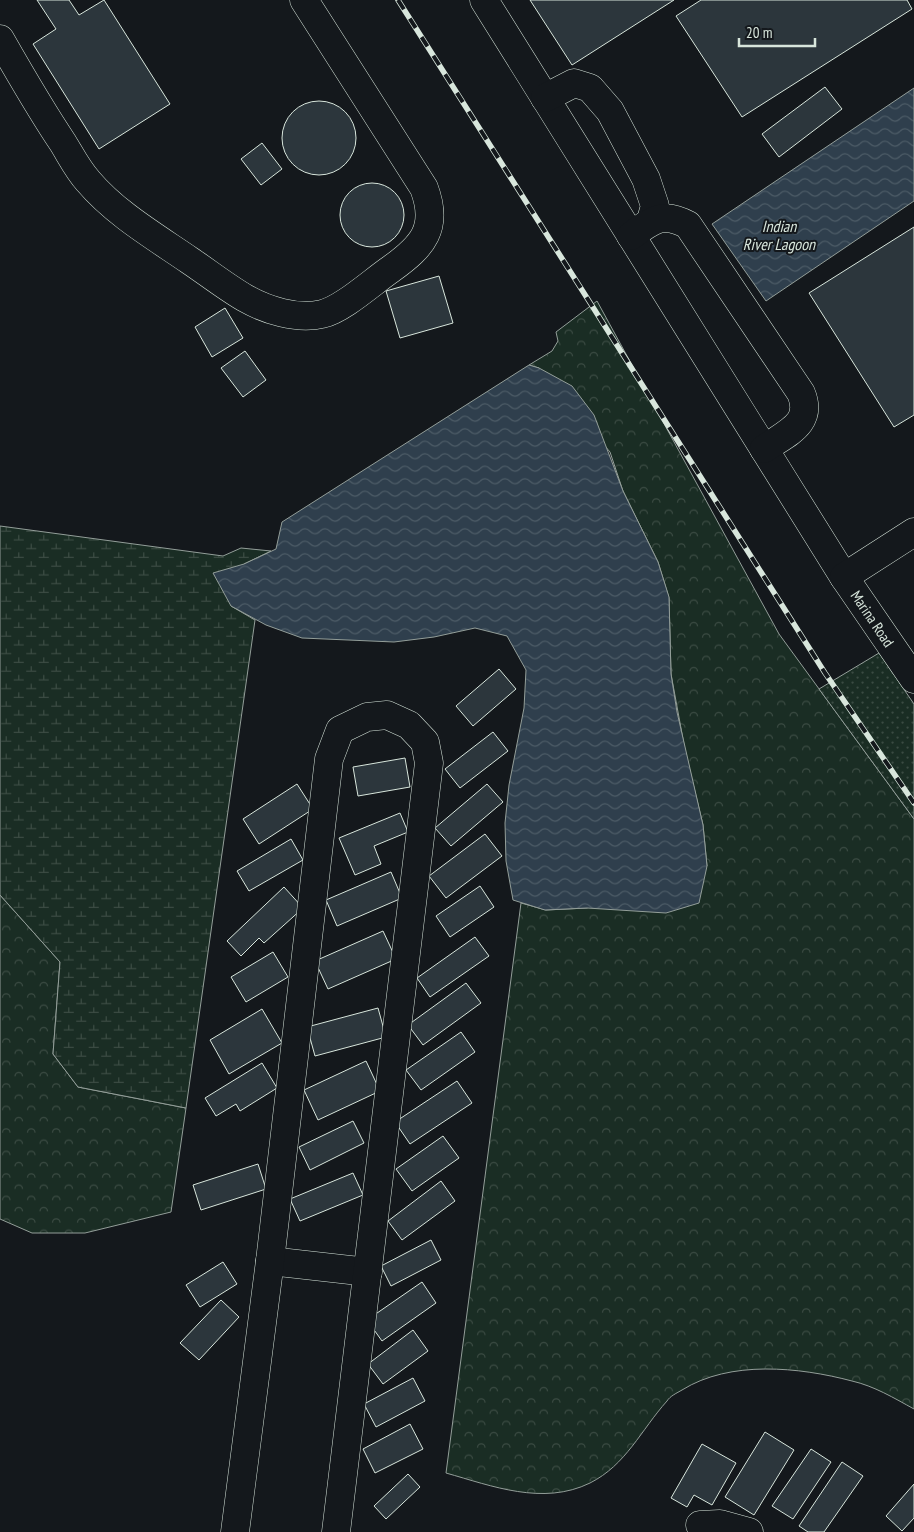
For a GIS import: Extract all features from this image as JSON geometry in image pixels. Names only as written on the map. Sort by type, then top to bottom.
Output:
[{"type":"street","points":[[0,40],[53,129],[86,179],[103,198],[150,234],[246,298],[275,311],[303,316],[323,314],[344,302],[407,258],[424,239],[429,226],[430,211],[424,188],[304,0]]},
{"type":"street","points":[[484,0],[545,98],[641,228],[764,449],[844,578]]},
{"type":"street","points":[[545,98],[574,83],[590,88],[606,105],[646,179],[655,206],[641,228]]},
{"type":"street","points":[[641,228],[662,217],[678,220],[688,225],[801,393],[806,406],[802,422],[764,449]]},
{"type":"street","name":"Marina Road","points":[[914,532],[844,578],[914,680]]},
{"type":"street","points":[[235,1532],[270,1261],[329,759],[340,730],[367,717],[387,715],[408,724],[425,742],[429,763],[336,1532]]},
{"type":"street","points":[[270,1261],[368,1272]]},
{"type":"street","points":[[700,1525],[720,1524],[749,1532]]},
{"type":"green space","points":[[597,301],[779,634],[914,819],[914,1409],[868,1386],[810,1372],[765,1369],[721,1374],[701,1380],[670,1398],[623,1457],[603,1475],[590,1483],[572,1490],[536,1493],[499,1488],[446,1473],[521,903],[546,910],[587,908],[707,866],[703,825],[685,750],[671,674],[669,598],[658,562],[623,491],[610,452],[539,368],[529,365],[552,351],[558,341],[556,332]]},
{"type":"green space","points":[[0,526],[223,556],[241,548],[271,551],[244,564],[231,606],[255,620],[186,1108],[78,1087],[53,1054],[60,962],[0,895]]},
{"type":"green space","points":[[879,653],[914,704],[914,819],[819,689]]},
{"type":"green space","points":[[0,895],[60,962],[53,1054],[78,1087],[186,1108],[171,1212],[85,1233],[32,1233],[0,1219]]},
{"type":"water","name":"Indian River Lagoon","points":[[914,88],[914,201],[766,301],[712,224]]},
{"type":"water","points":[[529,365],[539,368],[572,386],[594,415],[623,491],[658,562],[669,597],[671,674],[677,712],[703,825],[707,866],[699,903],[666,913],[587,908],[545,910],[513,900],[506,861],[505,823],[509,785],[524,708],[526,670],[507,636],[475,628],[434,637],[394,642],[302,638],[266,625],[231,606],[213,573],[244,564],[276,549],[282,522]]},
{"type":"building","points":[[37,0],[69,0],[79,15],[104,0],[170,104],[99,149],[33,44],[56,29]]},
{"type":"building","points":[[530,0],[674,0],[572,65]]},
{"type":"building","points":[[701,0],[907,0],[912,9],[742,117],[676,16]]},
{"type":"building","points":[[825,87],[842,109],[779,157],[762,134]]},
{"type":"building","points":[[326,101],[346,111],[354,124],[356,138],[354,152],[346,165],[333,173],[312,175],[292,165],[284,152],[282,131],[292,111],[305,103]]},
{"type":"building","points":[[262,143],[282,169],[261,185],[241,159]]},
{"type":"building","points":[[372,183],[390,189],[398,197],[404,215],[398,233],[390,241],[372,247],[354,241],[346,233],[340,215],[346,197],[354,189]]},
{"type":"building","points":[[914,227],[914,415],[894,427],[809,293]]},
{"type":"building","points":[[439,276],[453,323],[400,338],[386,291]]},
{"type":"building","points":[[225,308],[243,338],[212,357],[195,327]]},
{"type":"building","points":[[245,351],[266,380],[243,397],[221,368]]},
{"type":"building","points":[[499,669],[516,689],[473,726],[456,706]]},
{"type":"building","points":[[493,732],[508,751],[460,788],[445,769]]},
{"type":"building","points":[[405,758],[410,787],[358,796],[353,767]]},
{"type":"building","points":[[297,784],[313,809],[259,844],[243,819]]},
{"type":"building","points":[[487,784],[503,802],[451,846],[435,828]]},
{"type":"building","points":[[400,813],[408,832],[374,846],[381,864],[355,875],[339,838]]},
{"type":"building","points":[[485,834],[502,856],[446,898],[429,876]]},
{"type":"building","points":[[291,839],[303,860],[249,891],[237,871]]},
{"type":"building","points":[[391,872],[402,898],[337,926],[326,900]]},
{"type":"building","points":[[480,886],[494,907],[450,937],[436,916]]},
{"type":"building","points":[[284,887],[303,908],[264,943],[259,938],[241,956],[227,941]]},
{"type":"building","points":[[383,931],[396,959],[328,989],[315,961]]},
{"type":"building","points":[[475,937],[489,956],[430,997],[417,978]]},
{"type":"building","points":[[273,952],[288,977],[246,1002],[231,977]]},
{"type":"building","points":[[466,983],[481,1003],[423,1045],[408,1025]]},
{"type":"building","points":[[378,1008],[386,1037],[315,1056],[307,1027]]},
{"type":"building","points":[[262,1009],[282,1043],[229,1074],[210,1040]]},
{"type":"building","points":[[461,1032],[475,1052],[421,1090],[406,1070]]},
{"type":"building","points":[[366,1061],[380,1091],[318,1120],[304,1090]]},
{"type":"building","points":[[262,1063],[277,1088],[240,1111],[236,1104],[216,1116],[205,1098]]},
{"type":"building","points":[[457,1081],[472,1103],[410,1144],[395,1122]]},
{"type":"building","points":[[353,1121],[364,1143],[310,1170],[299,1147]]},
{"type":"building","points":[[443,1136],[459,1158],[412,1191],[396,1169]]},
{"type":"building","points":[[258,1164],[266,1189],[201,1210],[193,1185]]},
{"type":"building","points":[[353,1173],[363,1195],[300,1221],[290,1199]]},
{"type":"building","points":[[441,1181],[455,1201],[402,1240],[388,1221]]},
{"type":"building","points":[[431,1240],[441,1260],[391,1286],[381,1266]]},
{"type":"building","points":[[223,1262],[237,1284],[200,1307],[186,1285]]},
{"type":"building","points":[[422,1282],[436,1303],[382,1341],[367,1320]]},
{"type":"building","points":[[221,1300],[239,1317],[199,1360],[180,1343]]},
{"type":"building","points":[[413,1330],[428,1351],[383,1384],[368,1364]]},
{"type":"building","points":[[413,1378],[425,1401],[376,1427],[364,1404]]},
{"type":"building","points":[[410,1424],[423,1449],[375,1473],[363,1449]]},
{"type":"building","points":[[765,1432],[794,1450],[754,1515],[725,1497]]},
{"type":"building","points":[[702,1444],[736,1463],[712,1505],[694,1495],[687,1507],[671,1498]]},
{"type":"building","points":[[811,1449],[831,1462],[793,1519],[772,1506]]},
{"type":"building","points":[[842,1462],[863,1476],[824,1532],[808,1532],[799,1526]]},
{"type":"building","points":[[408,1474],[420,1487],[386,1519],[374,1506]]},
{"type":"building","points":[[914,1484],[914,1518],[902,1531],[886,1516]]},
{"type":"railway","points":[[398,0],[825,673],[914,803]]}]
